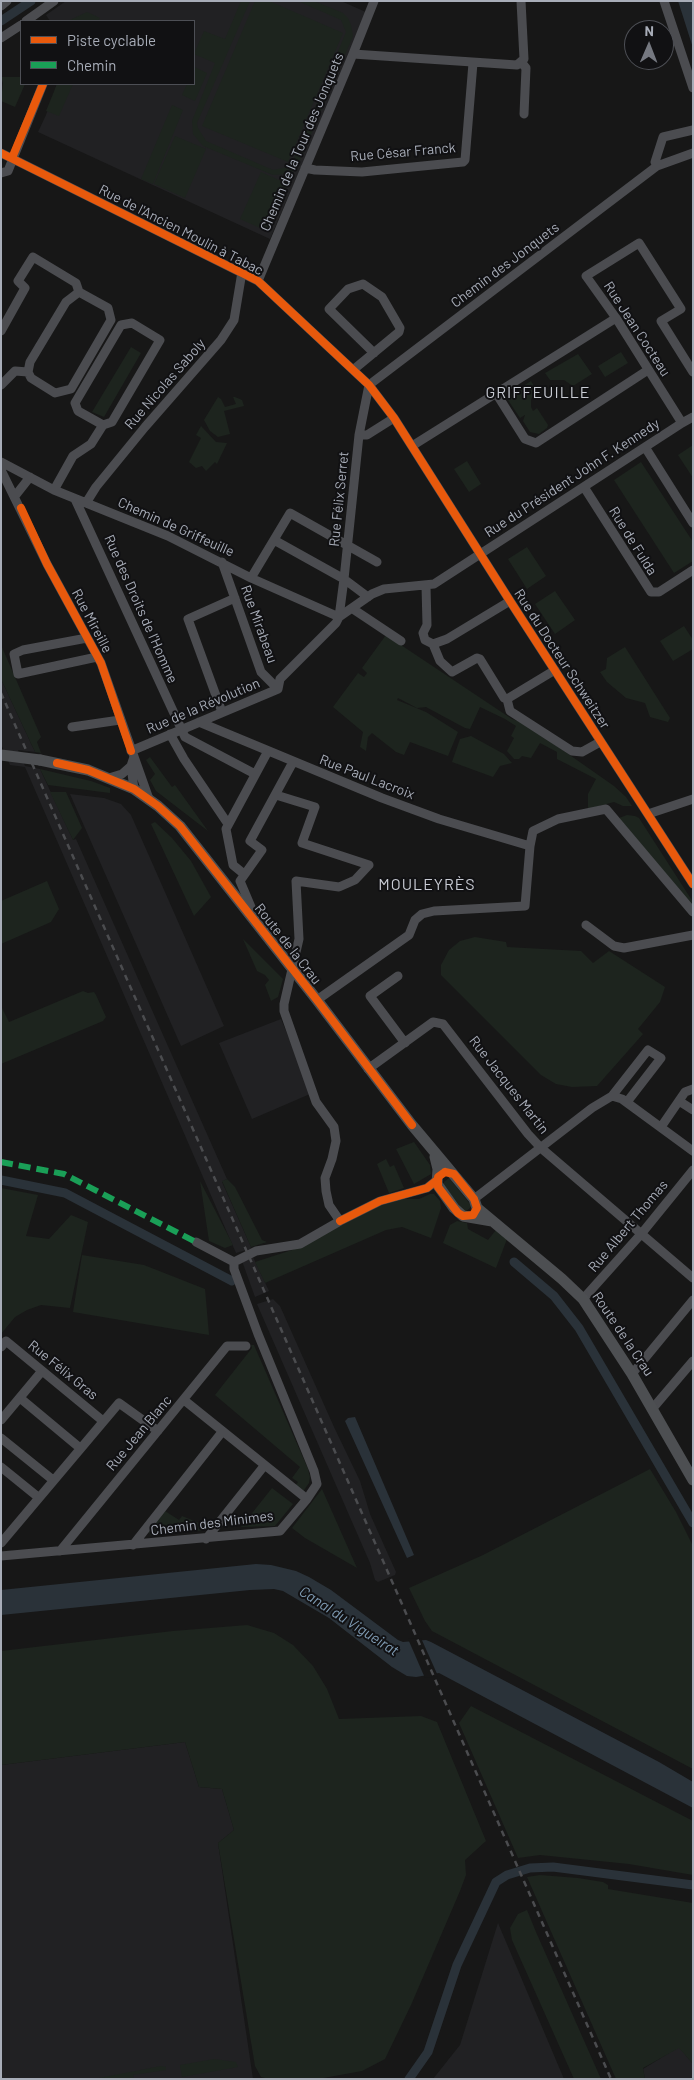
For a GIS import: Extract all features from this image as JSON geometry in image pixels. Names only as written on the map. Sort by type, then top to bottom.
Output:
[{"type":"main road","name":"Route de la Crau","points":[[1,755],[79,768],[109,778],[134,789],[149,799],[180,826],[434,1153],[449,1172],[454,1174],[475,1204],[583,1299],[653,1408],[693,1480]]},
{"type":"main road","name":"Route de la Crau","points":[[434,1153],[438,1163],[438,1186],[454,1208],[463,1216],[495,1222]]},
{"type":"main road","points":[[438,1179],[441,1173],[449,1172]]},
{"type":"main road","points":[[468,1216],[474,1213],[475,1204]]},
{"type":"street","points":[[1,6],[8,1]]},
{"type":"street","points":[[30,20],[54,1]]},
{"type":"street","points":[[353,54],[374,1]]},
{"type":"street","points":[[521,1],[524,59],[519,64],[526,68],[524,114]]},
{"type":"street","points":[[664,1],[693,88]]},
{"type":"street","points":[[1,38],[20,25]]},
{"type":"street","name":"Chemin de la Tour des Jonquets","points":[[258,281],[353,54],[519,64]]},
{"type":"street","name":"Rue César Franck","points":[[305,168],[362,172],[463,162],[465,160],[473,62]]},
{"type":"street","points":[[2,174],[8,171],[44,85]]},
{"type":"street","points":[[657,166],[655,162],[663,137],[693,130]]},
{"type":"street","name":"Rue de l'Ancien Moulin à Tabac","points":[[1,153],[258,281],[369,385],[394,418]]},
{"type":"street","name":"Chemin des Jonquets","points":[[369,385],[657,166],[693,153]]},
{"type":"street","name":"Rue Jean Cocteau","points":[[682,423],[616,318],[586,276],[639,243],[681,309],[661,321],[693,372]]},
{"type":"street","points":[[1,331],[25,288],[18,281],[33,257],[76,283],[78,292],[108,308],[111,320],[71,389],[55,392],[31,378],[28,372],[30,362],[66,302],[78,292]]},
{"type":"street","name":"Rue Nicolas Saboly","points":[[86,503],[96,487],[139,434],[221,340],[234,320],[242,272]]},
{"type":"street","points":[[353,370],[374,353],[399,332],[400,328],[382,297],[363,284],[348,289],[329,309],[374,353]]},
{"type":"street","points":[[412,446],[616,318]]},
{"type":"street","points":[[54,490],[73,456],[92,444],[103,425],[112,422],[160,340],[132,323],[121,325],[75,403],[78,411],[103,425]]},
{"type":"street","points":[[496,393],[525,439],[536,443],[648,370]]},
{"type":"street","points":[[1,385],[15,371],[28,372]]},
{"type":"street","name":"Rue Félix Serret","points":[[339,616],[359,435],[369,385]]},
{"type":"street","points":[[682,423],[693,417]]},
{"type":"street","points":[[359,435],[368,436],[394,418]]},
{"type":"street","name":"Rue du Docteur Schweitzer","points":[[394,418],[600,742],[693,884]]},
{"type":"street","name":"Rue du Président John F. Kennedy","points":[[426,586],[434,584],[682,423]]},
{"type":"street","points":[[645,447],[693,523]]},
{"type":"street","name":"Chemin de Griffeuille","points":[[1,462],[54,490],[168,536],[251,578],[339,616]]},
{"type":"street","name":"Rue Mireille","points":[[1,470],[47,564],[97,657],[132,758]]},
{"type":"street","points":[[15,496],[30,477]]},
{"type":"street","name":"Rue de Fulda","points":[[584,487],[650,592],[659,592],[693,570]]},
{"type":"street","name":"Rue des Droits de l'Homme","points":[[75,499],[180,730]]},
{"type":"street","points":[[251,578],[290,513],[376,562]]},
{"type":"street","points":[[274,540],[344,580],[368,597]]},
{"type":"street","name":"Rue Mirabeau","points":[[222,562],[261,672],[278,689]]},
{"type":"street","points":[[339,616],[384,589],[426,586],[427,625],[422,633],[425,640],[433,644],[440,661],[452,672],[477,658],[480,659],[507,700],[510,711],[572,751],[582,752],[600,742]]},
{"type":"street","points":[[222,712],[188,619],[234,598]]},
{"type":"street","points":[[433,644],[447,639],[510,601]]},
{"type":"street","points":[[353,608],[401,641]]},
{"type":"street","name":"Rue de la Révolution","points":[[109,778],[122,774],[132,758],[170,734],[278,689],[280,679],[336,623],[339,616]]},
{"type":"street","points":[[87,638],[14,654],[18,674],[97,657]]},
{"type":"street","points":[[507,700],[555,670]]},
{"type":"street","points":[[72,728],[120,720]]},
{"type":"street","name":"Rue Paul Lacroix","points":[[199,722],[293,762],[439,819],[530,846]]},
{"type":"street","points":[[180,730],[185,737],[255,774]]},
{"type":"street","points":[[170,734],[227,827],[233,865],[244,874],[262,850],[250,841],[293,762]]},
{"type":"street","points":[[227,827],[268,751]]},
{"type":"street","points":[[132,758],[134,789]]},
{"type":"street","points":[[132,758],[149,799]]},
{"type":"street","points":[[276,795],[315,807],[302,842],[369,865],[355,880],[339,887],[296,881],[299,939],[284,1004],[284,1011],[316,1102],[334,1127],[336,1141],[325,1178],[329,1205],[340,1220]]},
{"type":"street","points":[[648,814],[693,799]]},
{"type":"street","points":[[317,1000],[409,935],[415,920],[422,914],[434,911],[525,906],[533,830],[558,819],[606,809],[693,912]]},
{"type":"street","name":"Route de la Crau","points":[[244,874],[240,884],[251,907],[250,915]]},
{"type":"street","points":[[586,925],[614,946],[624,948],[693,935]]},
{"type":"street","points":[[398,976],[370,996],[405,1042]]},
{"type":"street","name":"Rue Jacques Martin","points":[[368,1069],[433,1022],[443,1024],[528,1134],[541,1148],[693,1278]]},
{"type":"street","points":[[475,1204],[541,1148],[597,1105],[612,1096],[648,1050],[661,1058],[627,1102]]},
{"type":"street","points":[[661,1128],[685,1092],[693,1089]]},
{"type":"street","points":[[612,1096],[627,1102],[693,1151]]},
{"type":"street","points":[[679,1101],[693,1110]]},
{"type":"street","name":"Rue Albert Thomas","points":[[583,1299],[642,1233],[693,1170]]},
{"type":"street","points":[[196,1242],[234,1266],[256,1251],[300,1244],[340,1220],[386,1198],[427,1188],[438,1179]]},
{"type":"street","name":"Chemin des Minimes","points":[[1,1556],[280,1531],[307,1499],[317,1484],[314,1471],[240,1287],[234,1266]]},
{"type":"street","points":[[632,1374],[693,1300]]},
{"type":"street","name":"Rue Félix Gras","points":[[4,1344],[42,1370],[103,1421]]},
{"type":"street","name":"Rue Jean Blanc","points":[[60,1551],[227,1346],[246,1346]]},
{"type":"street","points":[[653,1408],[693,1361]]},
{"type":"street","points":[[1,1420],[42,1370]]},
{"type":"street","points":[[20,1398],[80,1448]]},
{"type":"street","points":[[184,1400],[307,1499]]},
{"type":"street","points":[[1,1542],[119,1403],[158,1431]]},
{"type":"street","points":[[132,1545],[222,1432]]},
{"type":"street","points":[[1,1438],[53,1480]]},
{"type":"street","points":[[206,1539],[264,1466]]},
{"type":"street","points":[[1,1467],[38,1497]]},
{"type":"shaded area","points":[[66,1],[341,1],[368,13],[270,239],[38,132],[57,85],[195,85],[195,20],[49,20],[46,15]]},
{"type":"shaded area","points":[[241,1],[250,1],[197,123],[198,128],[206,141],[273,170],[288,167],[292,163],[346,32],[341,20],[298,1],[314,1],[343,13],[348,18],[353,36],[298,165],[294,171],[288,174],[273,175],[203,146],[193,134],[192,121],[215,63],[195,54],[195,52],[204,31],[225,39]]},
{"type":"shaded area","points":[[255,1],[269,1],[343,33],[288,162],[202,126]]},
{"type":"shaded area","points":[[87,12],[100,18],[99,20],[70,20]]},
{"type":"shaded area","points":[[195,67],[207,73],[195,101],[182,95],[187,85],[195,85]]},
{"type":"shaded area","points":[[1,77],[20,77],[20,85],[25,85],[15,107],[1,101],[3,83]]},
{"type":"shaded area","points":[[57,85],[73,85],[59,116],[46,111]]},
{"type":"shaded area","points":[[172,105],[183,110],[153,184],[141,179]]},
{"type":"shaded area","points":[[175,136],[206,149],[185,198],[154,184]]},
{"type":"shaded area","points":[[261,172],[288,184],[267,231],[240,219]]},
{"type":"shaded area","points":[[131,347],[141,353],[104,417],[92,412]]},
{"type":"shaded area","points":[[621,352],[628,363],[605,377],[598,366]]},
{"type":"shaded area","points":[[578,354],[592,374],[573,386],[564,380],[550,380],[545,373]]},
{"type":"shaded area","points":[[531,381],[537,391],[531,399],[531,407],[533,411],[537,408],[548,425],[539,434],[530,432],[523,421],[525,415],[520,418],[506,397]]},
{"type":"shaded area","points":[[218,397],[225,407],[236,404],[233,397],[242,400],[244,406],[224,411],[230,434],[218,437],[210,431],[204,420]]},
{"type":"shaded area","points":[[201,426],[216,442],[227,443],[217,464],[215,462],[206,471],[202,466],[196,468],[189,462],[201,438],[196,435]]},
{"type":"shaded area","points":[[693,445],[693,478],[678,455]]},
{"type":"shaded area","points":[[467,461],[481,484],[469,492],[454,469]]},
{"type":"shaded area","points":[[641,462],[693,542],[693,561],[674,573],[614,480]]},
{"type":"shaded area","points":[[527,547],[546,576],[527,589],[508,559]]},
{"type":"shaded area","points":[[555,591],[575,620],[555,634],[535,604]]},
{"type":"shaded area","points":[[684,626],[693,640],[693,649],[673,661],[660,641]]},
{"type":"shaded area","points":[[386,635],[512,719],[524,723],[614,786],[626,797],[632,806],[623,806],[614,802],[588,809],[588,794],[596,779],[557,759],[557,752],[540,743],[531,758],[522,756],[519,759],[514,759],[507,751],[514,738],[511,736],[516,726],[480,707],[470,729],[426,707],[417,708],[398,698],[397,700],[426,712],[458,732],[448,756],[410,742],[404,755],[396,752],[372,733],[368,737],[366,751],[360,747],[363,732],[333,707],[358,673],[364,677],[367,673],[362,668]]},
{"type":"shaded area","points":[[1,645],[41,737],[37,742],[41,753],[35,752],[1,679]]},
{"type":"shaded area","points":[[625,647],[670,718],[668,722],[650,717],[645,703],[626,698],[607,682],[600,672],[606,669],[607,658]]},
{"type":"shaded area","points":[[1,679],[35,752],[18,750],[25,766],[40,769],[73,840],[76,839],[227,1179],[222,1182],[251,1247],[250,1249],[236,1253],[25,767],[10,765],[1,744]]},
{"type":"shaded area","points":[[471,736],[504,754],[512,763],[500,766],[493,777],[452,762],[460,739]]},
{"type":"shaded area","points":[[150,757],[172,787],[175,785],[208,831],[156,791],[150,780],[155,774],[146,760]]},
{"type":"shaded area","points":[[40,769],[91,781],[110,788],[110,793],[48,785]]},
{"type":"shaded area","points":[[50,792],[66,792],[82,828],[73,840]]},
{"type":"shaded area","points":[[70,794],[104,798],[121,804],[131,815],[224,1026],[181,1046]]},
{"type":"shaded area","points":[[627,815],[639,818],[693,902],[693,907],[619,818]]},
{"type":"shaded area","points":[[155,822],[172,838],[191,861],[211,897],[194,916],[151,824]]},
{"type":"shaded area","points":[[47,881],[59,909],[51,922],[1,944],[1,901]]},
{"type":"shaded area","points":[[475,937],[506,942],[507,947],[581,951],[593,963],[609,951],[665,987],[660,1002],[638,1029],[643,1034],[597,1086],[572,1087],[556,1084],[541,1075],[441,975],[441,965],[449,950],[460,941]]},
{"type":"shaded area","points":[[243,939],[283,979],[278,997],[271,1001],[265,985],[269,980],[265,975],[257,971]]},
{"type":"shaded area","points":[[83,991],[88,993],[94,992],[96,995],[106,1017],[103,1021],[1,1064],[1,1006],[9,1022]]},
{"type":"shaded area","points":[[281,1019],[305,1076],[310,1094],[252,1119],[219,1043]]},
{"type":"shaded area","points":[[414,1142],[430,1165],[431,1174],[414,1184],[396,1149]]},
{"type":"shaded area","points":[[386,1159],[390,1167],[394,1165],[404,1188],[389,1193],[377,1164]]},
{"type":"shaded area","points":[[449,1178],[471,1205],[465,1212],[462,1211],[443,1187],[444,1182]]},
{"type":"shaded area","points":[[227,1179],[235,1187],[262,1240],[267,1242],[251,1247],[222,1181]]},
{"type":"shaded area","points":[[200,1181],[233,1245],[225,1248],[209,1241]]},
{"type":"shaded area","points":[[1,1188],[38,1195],[26,1236],[49,1239],[71,1215],[88,1222],[70,1308],[41,1305],[27,1310],[15,1317],[1,1334]]},
{"type":"shaded area","points":[[434,1194],[440,1201],[441,1208],[431,1238],[402,1227],[386,1230],[265,1283],[255,1262],[292,1250],[381,1205],[403,1199],[419,1199]]},
{"type":"shaded area","points":[[457,1221],[467,1223],[468,1229],[488,1240],[496,1230],[507,1239],[496,1268],[443,1243],[450,1225]]},
{"type":"shaded area","points":[[82,1255],[144,1265],[205,1289],[209,1335],[73,1312]]},
{"type":"shaded area","points":[[253,1257],[269,1291],[255,1297],[242,1261]]},
{"type":"shaded area","points":[[273,1299],[280,1306],[360,1481],[370,1514],[396,1572],[395,1575],[378,1582],[375,1580],[370,1563],[257,1304]]},
{"type":"shaded area","points":[[251,1345],[254,1345],[308,1469],[309,1483],[302,1493],[295,1486],[298,1482],[292,1478],[300,1467],[215,1395],[252,1348]]},
{"type":"shaded area","points":[[650,1469],[676,1512],[693,1546],[693,1769],[432,1631],[409,1588],[483,1555]]},
{"type":"shaded area","points":[[272,1488],[293,1504],[275,1526],[241,1527]]},
{"type":"shaded area","points":[[322,1489],[357,1568],[305,1538],[292,1528]]},
{"type":"shaded area","points":[[165,1511],[179,1520],[182,1516],[207,1526],[206,1530],[151,1536],[148,1530]]},
{"type":"shaded area","points":[[247,1625],[274,1633],[293,1645],[313,1666],[327,1689],[339,1719],[421,1716],[437,1722],[486,1841],[465,1860],[466,1875],[460,1891],[411,2005],[385,2059],[362,2071],[318,2079],[268,2079],[261,2077],[255,2066],[218,1843],[234,1830],[222,1789],[199,1787],[185,1742],[1,1765],[1,1651],[173,1631]]},
{"type":"shaded area","points":[[471,1706],[693,1821],[693,1875],[629,1864],[540,1855],[518,1858],[459,1723]]},
{"type":"shaded area","points":[[185,1742],[199,1787],[222,1789],[234,1830],[218,1843],[253,2079],[1,2079],[1,1765]]},
{"type":"shaded area","points":[[540,1875],[603,1882],[608,1885],[608,1889],[693,1903],[693,2064],[679,2048],[643,2068],[645,2079],[616,2079],[527,1877]]},
{"type":"shaded area","points":[[527,1910],[601,2079],[574,2079],[512,1940],[510,1928],[518,1914]]},
{"type":"shaded area","points":[[498,1923],[564,2079],[433,2079],[460,2045]]},
{"type":"shaded area","points":[[679,2047],[693,2064],[693,2079],[645,2079],[643,2069]]},
{"type":"shaded area","points":[[214,2059],[236,2062],[238,2067],[182,2077],[180,2065]]},
{"type":"shaded area","points":[[161,2066],[166,2067],[166,2070],[133,2075],[134,2079],[94,2079]]},
{"type":"water","points":[[678,1],[693,1],[693,48],[680,7]]},
{"type":"water","points":[[355,1417],[414,1555],[407,1558],[345,1421],[348,1418]]},
{"type":"water","name":"Canal du Vigueirat","points":[[256,1564],[271,1565],[296,1571],[309,1577],[331,1590],[398,1640],[403,1642],[426,1640],[431,1642],[659,1762],[693,1782],[693,1808],[439,1673],[416,1677],[407,1676],[392,1667],[329,1618],[283,1591],[274,1589],[250,1590],[1,1615],[1,1590]]},
{"type":"pier","points":[[421,1638],[438,1676],[425,1678],[408,1639]]},
{"type":"waterway","points":[[1,21],[31,1]]},
{"type":"waterway","points":[[1,1180],[65,1193],[232,1281]]},
{"type":"waterway","points":[[514,1262],[554,1296],[579,1328],[693,1523]]},
{"type":"waterway","points":[[409,2079],[428,2052],[457,1965],[496,1882],[507,1875],[530,1868],[553,1867],[693,1885]]},
{"type":"railway","points":[[1,693],[611,2079]]},
{"type":"marked path","points":[[1,1162],[64,1174],[196,1242]]},
{"type":"cycle path","points":[[12,158],[43,85]]},
{"type":"cycle path","points":[[1,153],[258,281],[369,385],[394,418],[693,884]]},
{"type":"cycle path","points":[[21,508],[47,564],[101,663],[131,751]]},
{"type":"cycle path","points":[[57,763],[88,770],[134,789],[158,806],[180,826],[317,1000],[412,1125]]},
{"type":"cycle path","points":[[445,1172],[454,1174],[474,1199],[477,1208],[473,1215],[463,1216],[458,1213],[438,1187],[438,1177],[445,1172]]},
{"type":"cycle path","points":[[340,1221],[380,1201],[427,1188],[437,1180]]},
{"type":"district","name":"GRIFFEUILLE","points":[[538,393]]},
{"type":"district","name":"MOULEYRÈS","points":[[427,885]]}]
